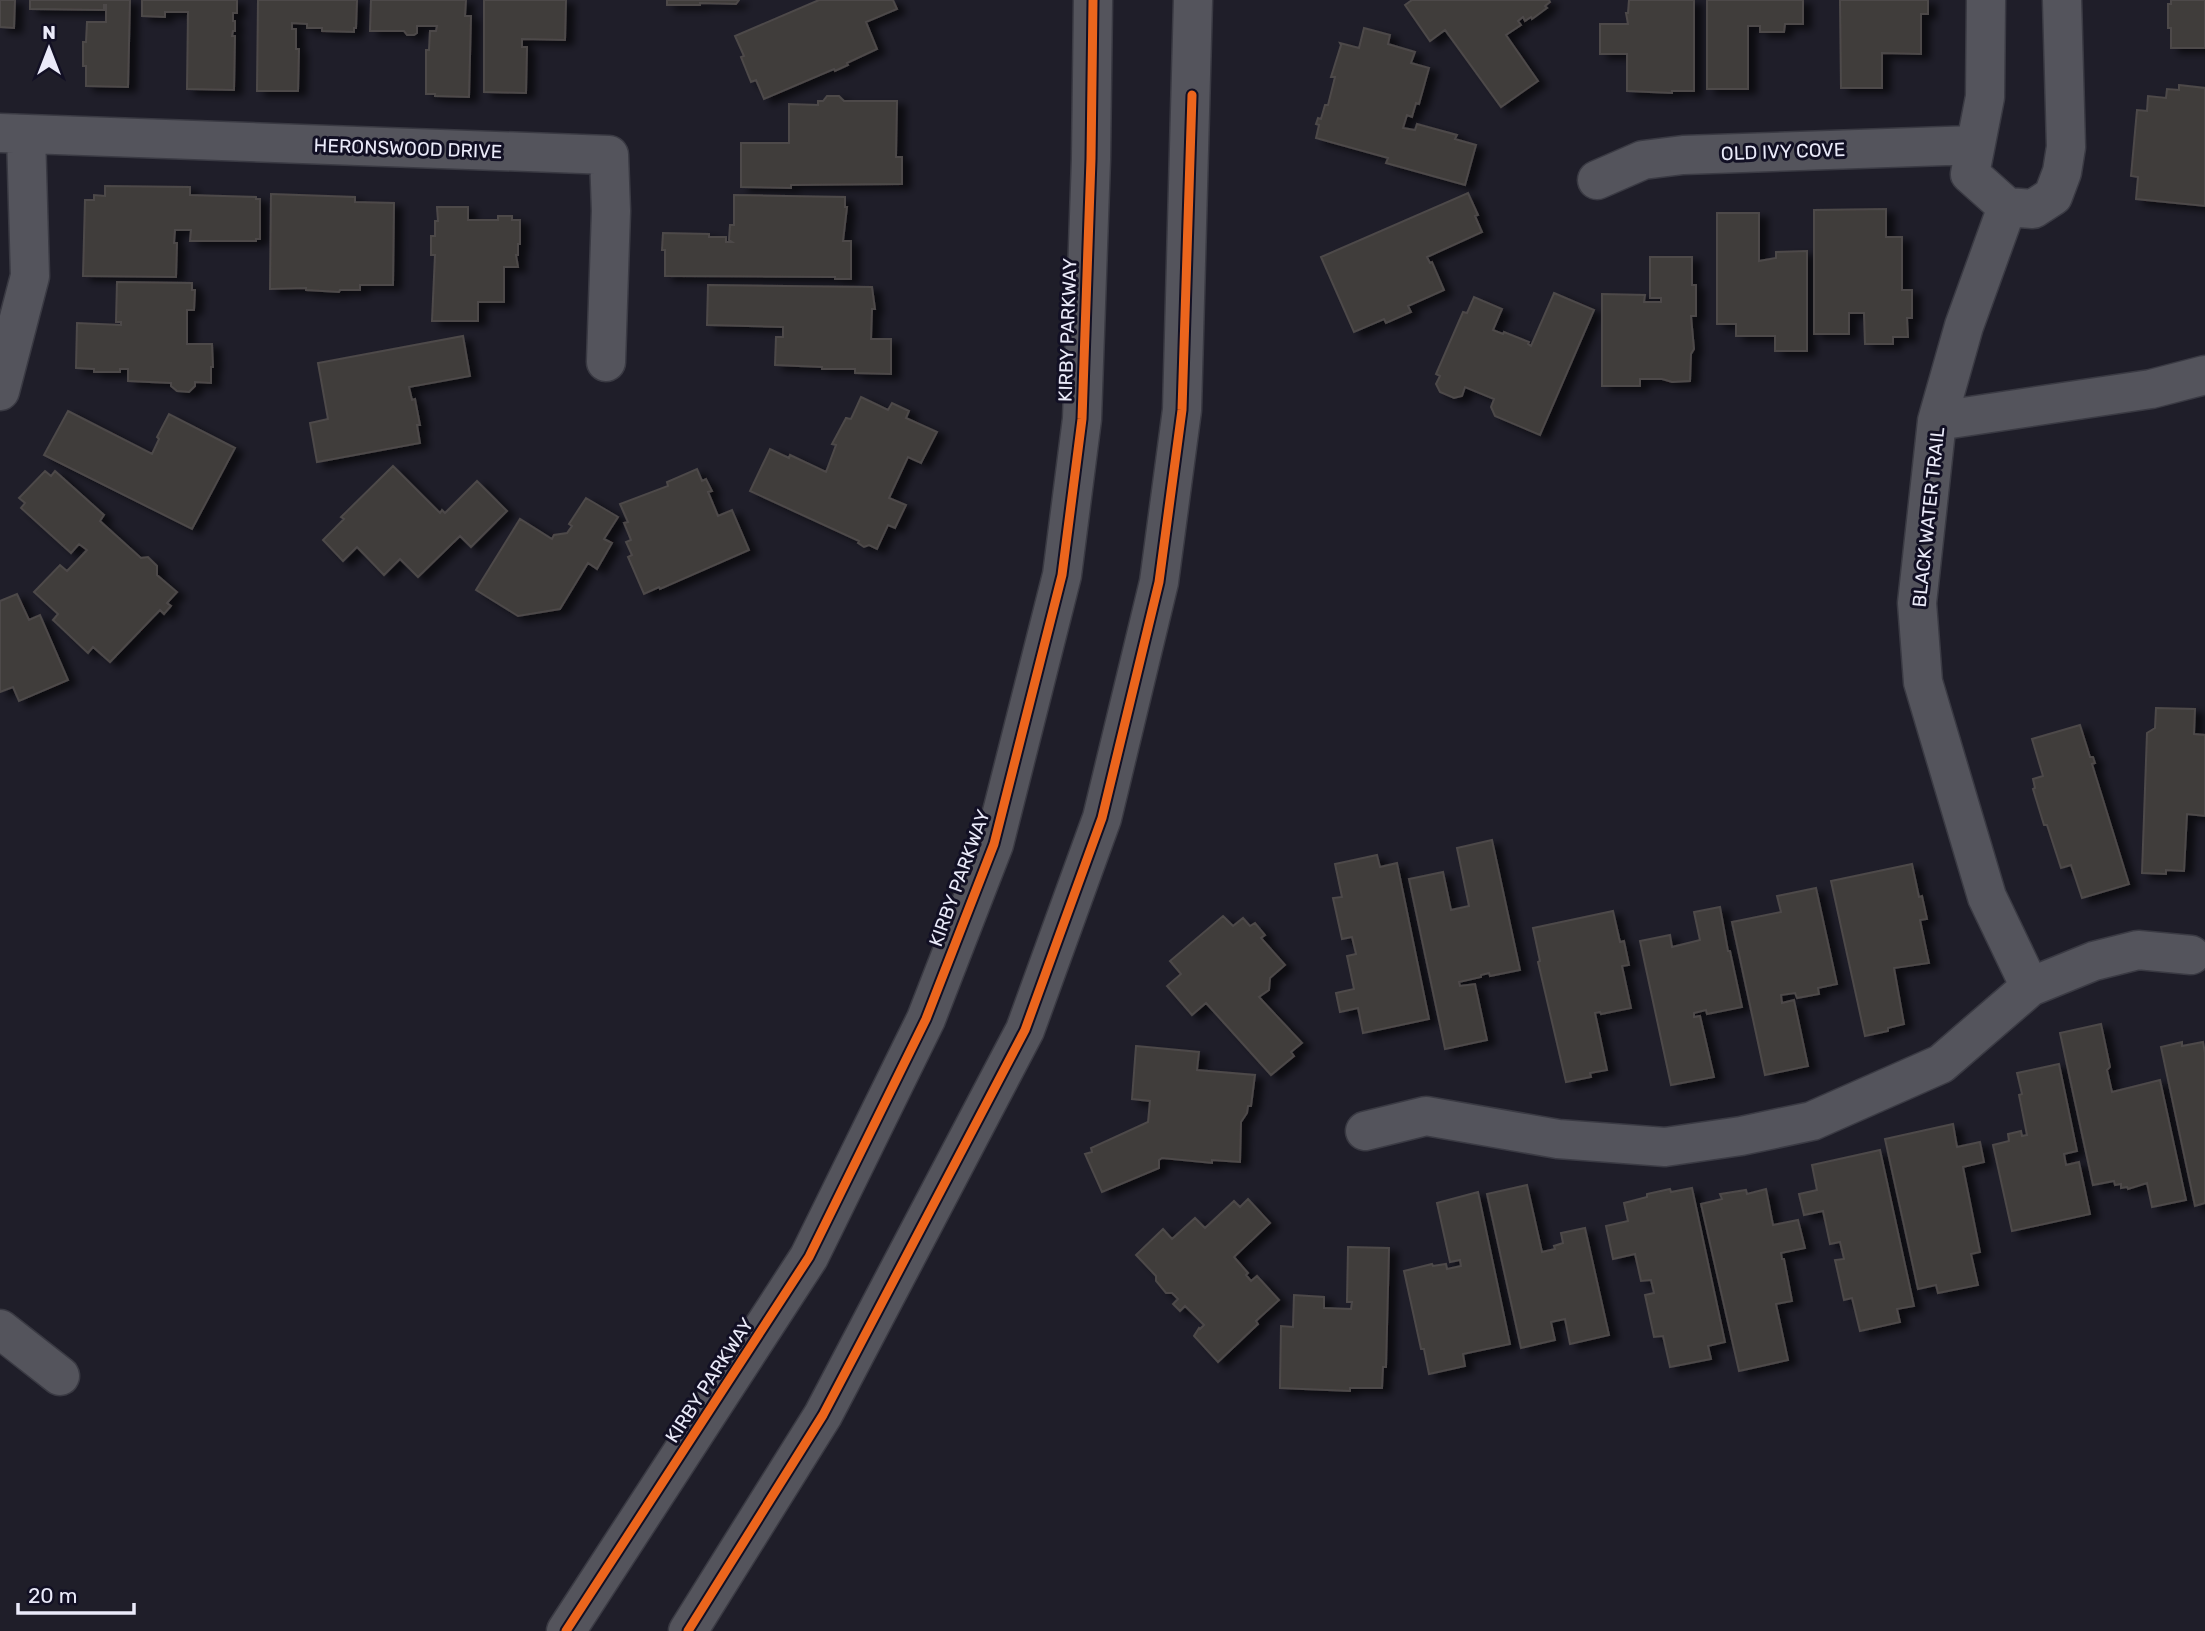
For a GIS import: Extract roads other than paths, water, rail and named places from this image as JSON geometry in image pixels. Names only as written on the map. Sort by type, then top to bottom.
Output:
[{"type":"street","name":"KIRBY PARKWAY","points":[[566,1631],[809,1257],[926,1019],[994,844],[1062,575],[1082,419],[1091,159],[1093,0]]},
{"type":"street","points":[[688,1631],[823,1415],[1026,1030],[1102,818],[1159,582],[1182,410],[1193,0]]},
{"type":"street","points":[[1986,0],[1984,97],[1970,174],[2007,207],[2033,209],[2053,196],[2062,172],[2066,147],[2062,0]]},
{"type":"street","points":[[0,391],[30,276],[13,134]]},
{"type":"street","name":"HERONSWOOD DRIVE","points":[[13,134],[609,155],[611,211],[606,362]]},
{"type":"street","name":"OLD IVY COVE","points":[[1597,180],[1643,160],[1683,155],[1975,145]]},
{"type":"street","name":"BLACK WATER TRAIL","points":[[2007,207],[1964,326],[1937,421],[1917,603],[1923,682],[1987,897],[2030,987]]},
{"type":"street","points":[[1937,421],[2151,389],[2205,375]]},
{"type":"street","points":[[1365,1131],[1426,1116],[1558,1139],[1665,1147],[1741,1136],[1812,1121],[1941,1064],[2030,987],[2094,961],[2138,950],[2191,955]]},
{"type":"street","points":[[0,1329],[60,1376]]}]
